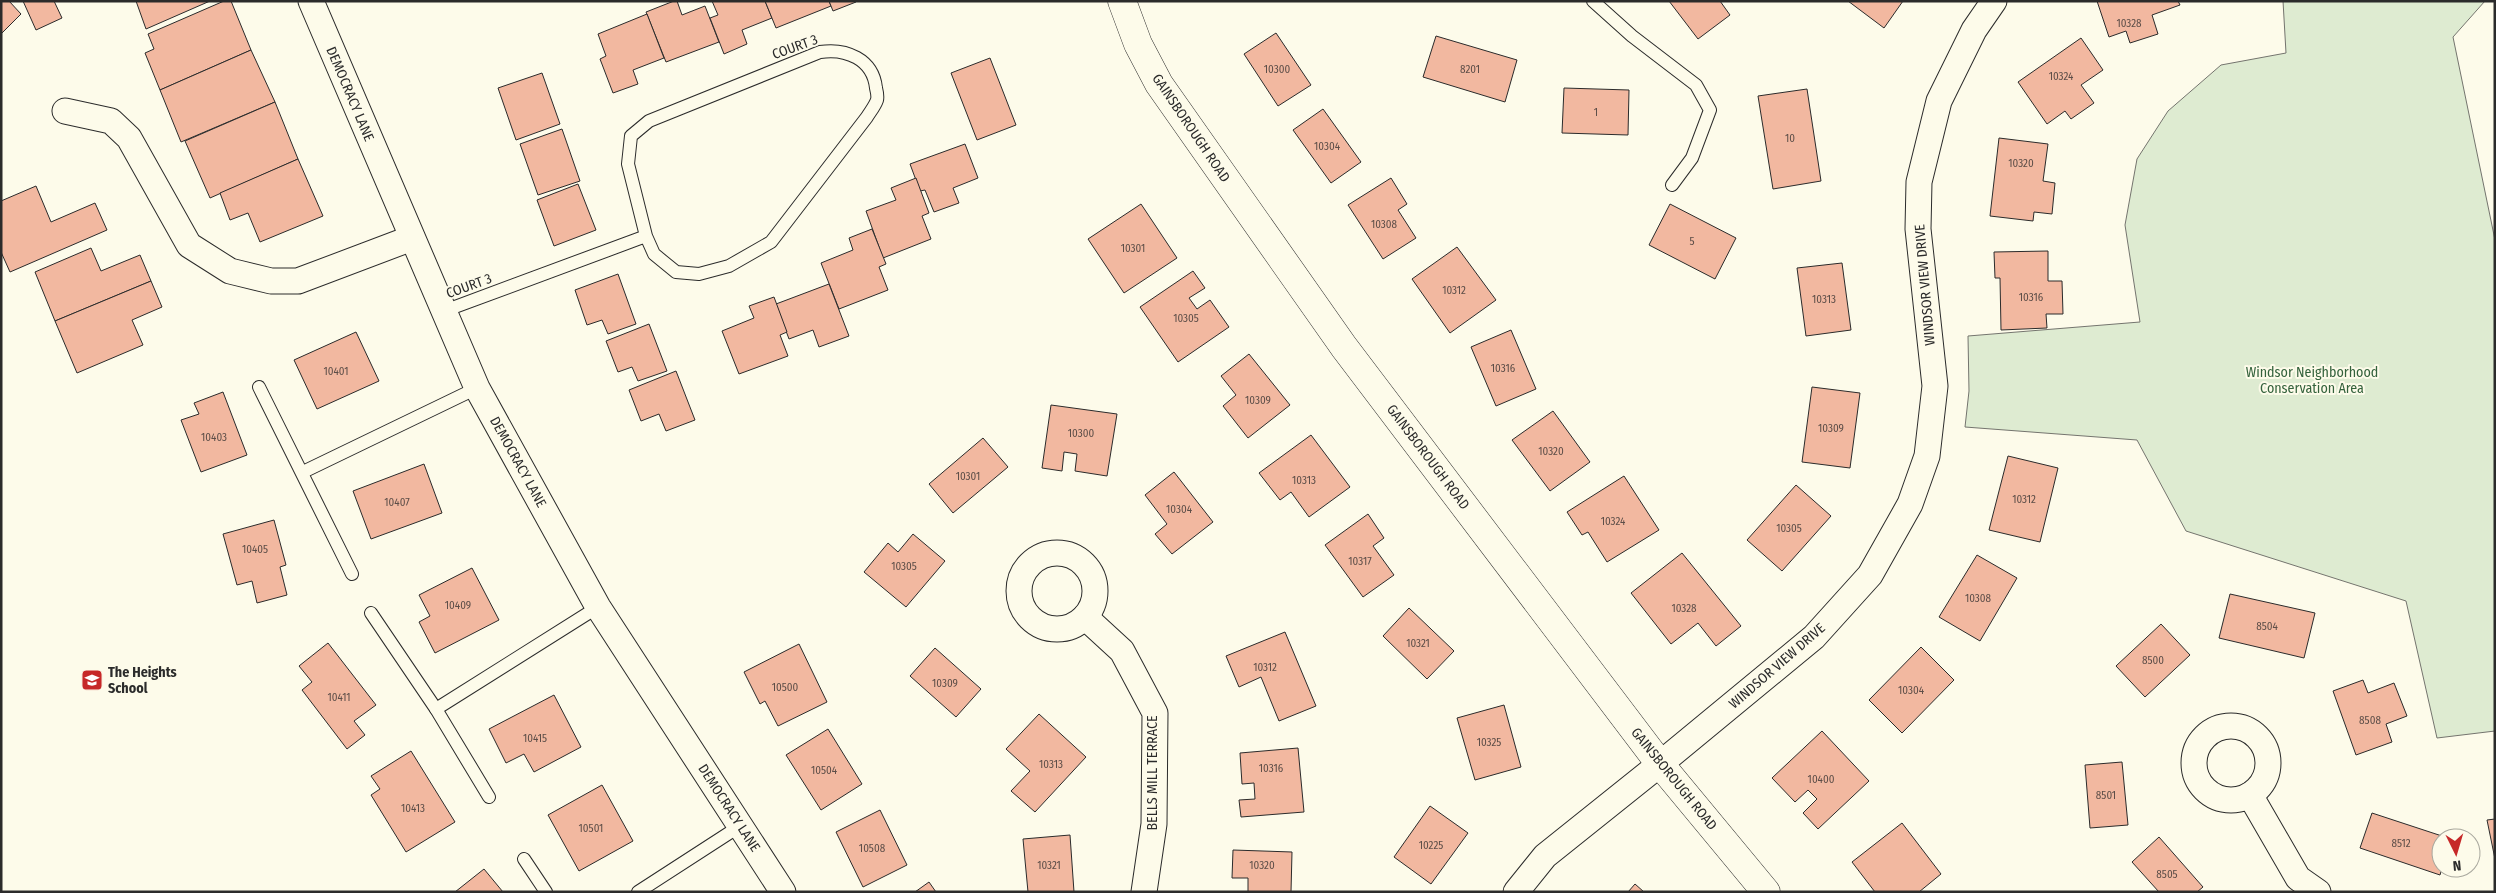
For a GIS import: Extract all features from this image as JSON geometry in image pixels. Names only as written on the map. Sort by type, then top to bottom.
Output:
[{"type":"street","name":"DEMOCRACY LANE","points":[[311,1],[477,388],[598,607],[783,892]]},
{"type":"street","name":"GAINSBOROUGH ROAD","points":[[1122,1],[1138,44],[1159,84],[1344,347],[1660,764],[1766,892]]},
{"type":"street","name":"WINDSOR VIEW DRIVE","points":[[1516,892],[1544,856],[1660,764],[1814,637],[1870,575],[1910,504],[1927,456],[1935,386],[1918,229],[1919,182],[1940,101],[1974,30],[1994,1]]},
{"type":"street","points":[[65,111],[111,121],[129,138],[190,245],[230,271],[271,281],[298,281],[412,238]]},
{"type":"street","name":"BELLS MILL TERRACE","points":[[1085,617],[1122,651],[1155,713],[1154,824],[1144,892]]},
{"type":"street","points":[[2250,795],[2298,878],[2318,892]]},
{"type":"lane","points":[[1593,1],[1632,36],[1696,85],[1710,110],[1692,158],[1672,185]]},
{"type":"lane","name":"COURT 3","points":[[834,50],[848,53],[863,62],[875,76],[877,98],[867,117],[771,242],[728,266],[699,274],[676,272],[666,265],[654,254],[646,236],[628,164],[631,136],[650,121],[820,52],[834,50]]},
{"type":"lane","name":"COURT 3","points":[[444,311],[646,236]]},
{"type":"lane","points":[[259,387],[352,574]]},
{"type":"lane","points":[[302,472],[477,388]]},
{"type":"lane","points":[[436,709],[598,607]]},
{"type":"lane","points":[[371,613],[436,709],[489,797]]},
{"type":"lane","points":[[638,892],[740,826]]},
{"type":"lane","points":[[524,859],[546,892]]},
{"type":"green space","name":"Windsor Neighborhood Conservation Area","points":[[2283,1],[2485,1],[2453,37],[2495,240],[2495,731],[2437,738],[2406,601],[2186,531],[2137,440],[1965,427],[1969,391],[1968,336],[2140,322],[2125,225],[2137,159],[2168,111],[2221,65],[2286,53]]},
{"type":"building","points":[[1,1],[9,1],[21,14],[1,34]]},
{"type":"building","points":[[23,1],[54,1],[62,18],[36,30]]},
{"type":"building","points":[[136,1],[210,1],[146,29]]},
{"type":"building","points":[[224,1],[231,1],[251,50],[160,90],[145,53],[154,49],[148,34]]},
{"type":"building","points":[[677,1],[682,15],[705,6],[719,42],[666,62],[646,12]]},
{"type":"building","points":[[712,1],[765,1],[772,18],[742,30],[747,44],[724,54],[710,18],[718,15]]},
{"type":"building","points":[[765,1],[829,1],[831,6],[776,28]]},
{"type":"building","points":[[829,1],[856,1],[856,2],[833,11]]},
{"type":"building","points":[[1669,1],[1720,1],[1730,15],[1698,39]]},
{"type":"building","points":[[1848,1],[1903,1],[1884,28]]},
{"type":"building","points":[[2097,1],[2178,1],[2180,5],[2152,15],[2158,34],[2130,43],[2126,31],[2109,37]]},
{"type":"building","points":[[647,14],[664,58],[633,70],[638,84],[613,93],[600,59],[606,56],[598,34]]},
{"type":"building","points":[[1276,33],[1311,85],[1278,106],[1244,54]]},
{"type":"building","points":[[1436,36],[1517,60],[1505,102],[1423,77]]},
{"type":"building","points":[[2081,38],[2103,70],[2081,85],[2094,103],[2071,119],[2065,111],[2047,124],[2018,82]]},
{"type":"building","points":[[251,50],[275,102],[181,142],[160,90]]},
{"type":"building","points":[[990,58],[1016,125],[977,140],[951,73]]},
{"type":"building","points":[[542,73],[560,124],[516,140],[498,88]]},
{"type":"building","points":[[1564,88],[1629,90],[1628,135],[1562,133]]},
{"type":"building","points":[[1807,89],[1821,181],[1773,189],[1758,96]]},
{"type":"building","points":[[275,102],[298,159],[210,198],[185,141]]},
{"type":"building","points":[[1323,109],[1361,162],[1331,183],[1293,130]]},
{"type":"building","points":[[562,129],[580,181],[538,195],[520,144]]},
{"type":"building","points":[[1999,138],[2048,144],[2043,181],[2055,183],[2052,214],[2034,212],[2033,221],[1990,216]]},
{"type":"building","points":[[965,144],[978,178],[953,188],[959,203],[934,212],[925,190],[920,191],[910,164]]},
{"type":"building","points":[[298,159],[323,216],[260,242],[248,213],[230,220],[220,193]]},
{"type":"building","points":[[916,178],[929,213],[922,216],[931,239],[883,258],[866,211],[896,200],[891,188]]},
{"type":"building","points":[[1391,178],[1407,204],[1398,210],[1416,238],[1383,259],[1348,205]]},
{"type":"building","points":[[578,184],[596,230],[554,246],[537,200]]},
{"type":"building","points":[[36,186],[51,222],[95,203],[107,230],[10,272],[1,252],[1,201]]},
{"type":"building","points":[[1141,204],[1177,258],[1124,293],[1088,239]]},
{"type":"building","points":[[1670,204],[1736,238],[1715,279],[1649,245]]},
{"type":"building","points":[[872,229],[886,264],[879,267],[888,290],[839,309],[821,263],[853,250],[849,238]]},
{"type":"building","points":[[1457,247],[1496,300],[1450,333],[1412,279]]},
{"type":"building","points":[[91,248],[101,271],[140,255],[151,281],[55,321],[35,272]]},
{"type":"building","points":[[2048,251],[2048,281],[2062,281],[2063,314],[2046,314],[2047,328],[2001,330],[2000,278],[1995,278],[1994,252]]},
{"type":"building","points":[[1842,263],[1851,330],[1806,336],[1797,268]]},
{"type":"building","points":[[1193,271],[1205,288],[1189,298],[1197,309],[1210,300],[1229,327],[1178,362],[1140,307]]},
{"type":"building","points":[[618,274],[636,324],[608,334],[602,320],[587,325],[575,290]]},
{"type":"building","points":[[151,281],[162,307],[132,320],[143,345],[77,373],[55,321]]},
{"type":"building","points":[[829,284],[849,336],[819,347],[813,330],[789,339],[776,304]]},
{"type":"building","points":[[774,297],[787,332],[780,335],[788,356],[739,374],[722,331],[754,318],[749,306]]},
{"type":"building","points":[[649,324],[667,371],[638,381],[632,367],[618,372],[606,341]]},
{"type":"building","points":[[1511,330],[1536,389],[1496,406],[1471,347]]},
{"type":"building","points":[[356,332],[379,381],[317,409],[294,360]]},
{"type":"building","points":[[1249,354],[1290,405],[1248,438],[1223,406],[1236,395],[1221,376]]},
{"type":"building","points":[[676,371],[695,420],[666,431],[659,414],[641,421],[629,390]]},
{"type":"building","points":[[1812,387],[1860,393],[1850,468],[1802,462]]},
{"type":"building","points":[[223,392],[247,455],[201,472],[181,420],[199,414],[194,403]]},
{"type":"building","points":[[1051,405],[1117,414],[1107,476],[1075,471],[1077,454],[1064,452],[1062,471],[1042,468]]},
{"type":"building","points":[[1553,411],[1590,462],[1550,491],[1512,440]]},
{"type":"building","points":[[1311,435],[1350,487],[1309,517],[1291,492],[1280,500],[1259,473]]},
{"type":"building","points":[[983,438],[1008,467],[953,513],[929,484]]},
{"type":"building","points":[[2008,456],[2058,468],[2040,542],[1989,530]]},
{"type":"building","points":[[424,464],[442,513],[371,539],[353,491]]},
{"type":"building","points":[[1174,472],[1213,522],[1172,554],[1155,534],[1167,524],[1145,495]]},
{"type":"building","points":[[1624,476],[1659,530],[1607,562],[1588,532],[1582,535],[1567,512]]},
{"type":"building","points":[[1796,485],[1831,516],[1782,571],[1747,540]]},
{"type":"building","points":[[1368,514],[1384,538],[1373,546],[1394,575],[1363,597],[1325,545]]},
{"type":"building","points":[[274,520],[286,565],[280,567],[287,595],[257,603],[252,581],[237,585],[223,534]]},
{"type":"building","points":[[913,534],[945,561],[906,607],[864,572],[888,543],[898,552]]},
{"type":"building","points":[[1682,553],[1741,626],[1716,646],[1698,623],[1671,644],[1631,593]]},
{"type":"building","points":[[1977,555],[2017,578],[1980,641],[1939,617]]},
{"type":"building","points":[[472,568],[499,620],[435,653],[419,622],[430,616],[419,595]]},
{"type":"building","points":[[2230,594],[2315,613],[2304,658],[2219,638]]},
{"type":"building","points":[[1409,608],[1454,651],[1427,679],[1383,636]]},
{"type":"building","points":[[2161,624],[2190,655],[2145,697],[2116,666]]},
{"type":"building","points":[[1285,632],[1316,706],[1279,721],[1261,677],[1239,687],[1226,656]]},
{"type":"building","points":[[328,643],[376,705],[354,721],[365,735],[347,749],[302,690],[312,682],[299,666]]},
{"type":"building","points":[[799,644],[827,702],[778,726],[765,701],[760,704],[744,672]]},
{"type":"building","points":[[1921,647],[1954,680],[1902,733],[1869,700]]},
{"type":"building","points":[[935,648],[981,689],[956,717],[910,676]]},
{"type":"building","points":[[2363,680],[2368,693],[2394,683],[2407,716],[2386,724],[2392,742],[2356,755],[2333,691]]},
{"type":"building","points":[[554,695],[581,747],[534,772],[524,754],[506,763],[489,729]]},
{"type":"building","points":[[1504,705],[1521,767],[1475,780],[1457,718]]},
{"type":"building","points":[[1039,714],[1086,757],[1035,812],[1011,791],[1030,771],[1006,749]]},
{"type":"building","points":[[828,729],[862,784],[821,810],[786,755]]},
{"type":"building","points":[[1822,731],[1869,781],[1818,829],[1803,813],[1817,799],[1808,790],[1795,802],[1772,778]]},
{"type":"building","points":[[1298,748],[1304,812],[1241,817],[1239,800],[1255,799],[1254,783],[1242,784],[1240,753]]},
{"type":"building","points":[[411,751],[455,822],[406,852],[371,795],[380,789],[371,776]]},
{"type":"building","points":[[2122,762],[2128,825],[2090,828],[2085,765]]},
{"type":"building","points":[[602,785],[633,841],[579,871],[548,815]]},
{"type":"building","points":[[1430,806],[1468,833],[1431,884],[1394,857]]},
{"type":"building","points":[[880,810],[907,865],[863,887],[836,832]]},
{"type":"building","points":[[2372,813],[2431,832],[2431,872],[2360,848]]},
{"type":"building","points":[[2495,819],[2495,859],[2487,820]]},
{"type":"building","points":[[1902,823],[1941,874],[1919,892],[1875,892],[1852,862]]},
{"type":"building","points":[[1070,835],[1074,892],[1028,892],[1023,839]]},
{"type":"building","points":[[2159,837],[2203,887],[2197,892],[2159,892],[2132,862]]},
{"type":"building","points":[[1233,850],[1292,852],[1291,892],[1248,892],[1248,878],[1232,878]]},
{"type":"building","points":[[484,869],[503,892],[455,892]]},
{"type":"building","points":[[929,882],[936,892],[915,892]]},
{"type":"building","points":[[1635,884],[1644,892],[1628,892]]},
{"type":"place","name":"The Heights School","points":[[92,680]]}]
